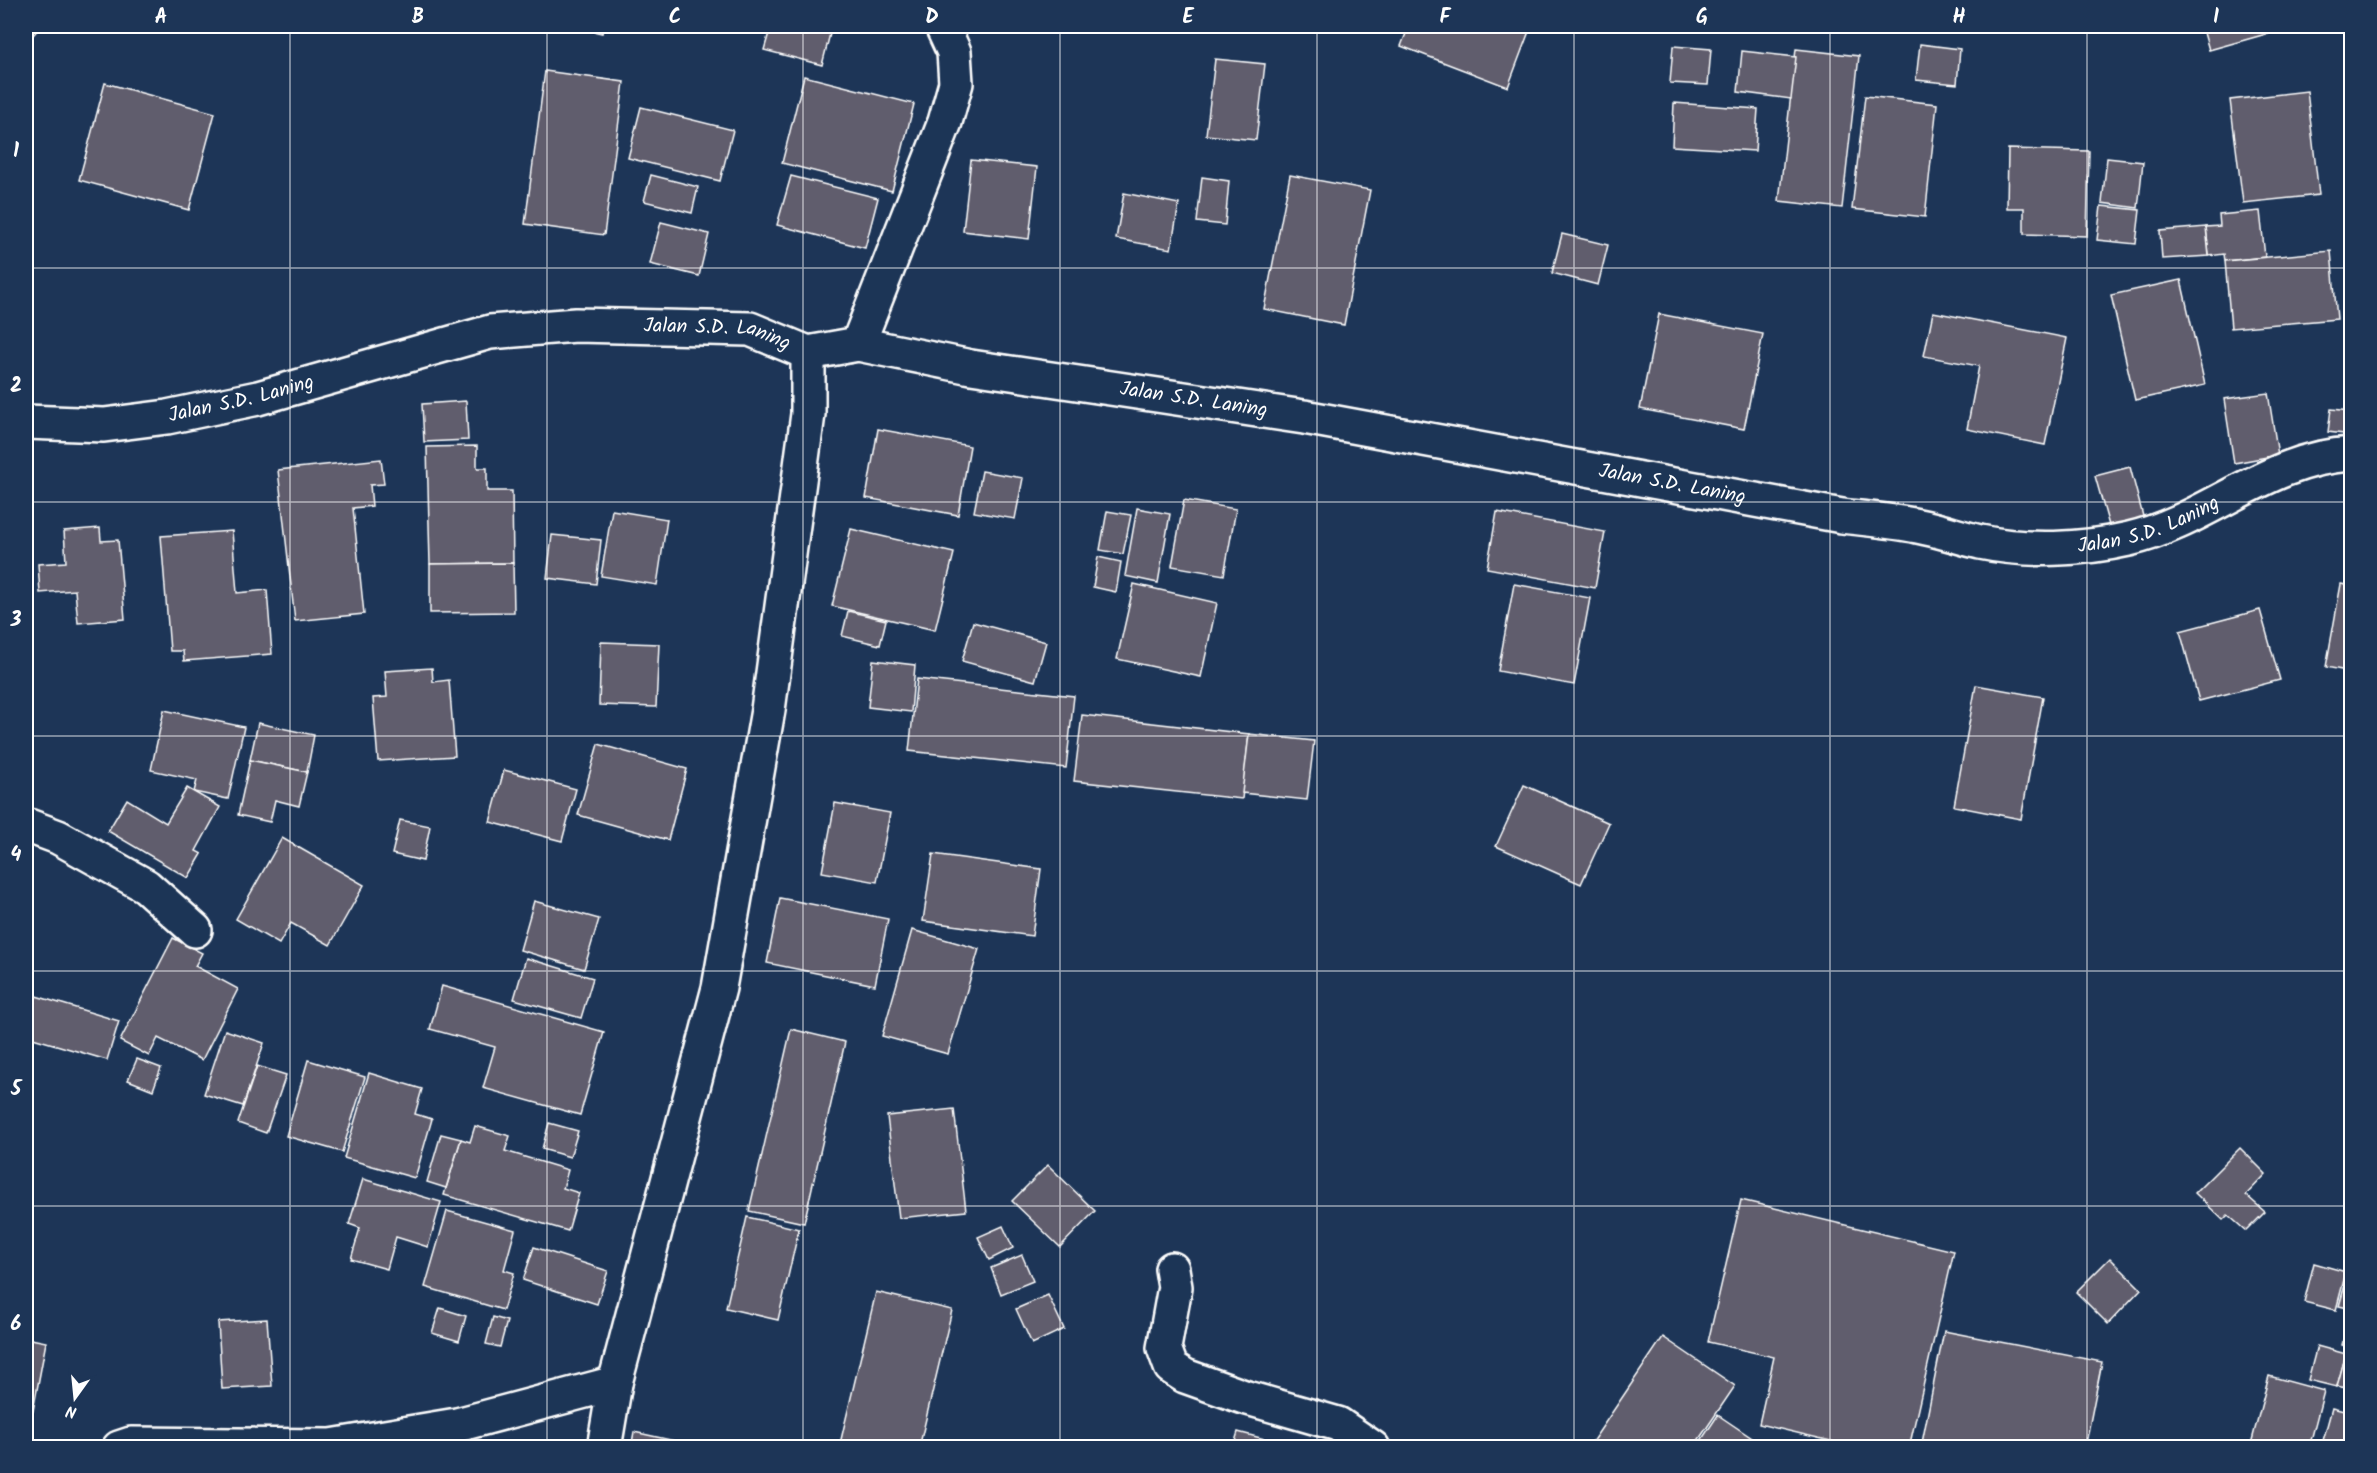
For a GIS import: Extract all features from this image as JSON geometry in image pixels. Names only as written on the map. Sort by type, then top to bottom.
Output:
[{"type":"street","points":[[858,344],[945,122],[956,83],[954,52],[942,26]]},
{"type":"street","name":"Jalan S.D. Laning","points":[[26,422],[104,425],[167,417],[258,398],[490,332],[576,325],[750,329],[808,353],[858,344],[971,367],[1304,417],[1842,516],[1917,526],[1982,542],[2053,549],[2129,539],[2176,523],[2276,472],[2326,455],[2352,454]]},
{"type":"street","points":[[604,1448],[615,1383],[719,988],[768,710],[808,414],[808,353]]},
{"type":"street","points":[[26,825],[75,846],[147,886],[195,930]]},
{"type":"street","points":[[1172,1269],[1175,1287],[1164,1348],[1171,1368],[1185,1376],[1244,1397],[1338,1424],[1373,1448]]},
{"type":"street","points":[[119,1448],[131,1444],[331,1446],[457,1425],[615,1383]]},
{"type":"building","points":[[26,26],[41,26],[26,43]]},
{"type":"building","points":[[576,26],[604,26],[602,33]]},
{"type":"building","points":[[771,26],[832,26],[822,65],[764,50]]},
{"type":"building","points":[[1409,26],[1531,26],[1508,87],[1401,46]]},
{"type":"building","points":[[2202,26],[2275,26],[2277,31],[2209,50]]},
{"type":"building","points":[[1920,44],[1960,49],[1957,84],[1916,80]]},
{"type":"building","points":[[1673,46],[1711,49],[1708,85],[1670,83]]},
{"type":"building","points":[[1796,49],[1859,56],[1842,208],[1779,201]]},
{"type":"building","points":[[1742,51],[1796,57],[1791,99],[1738,92]]},
{"type":"building","points":[[1215,59],[1265,64],[1256,140],[1206,135]]},
{"type":"building","points":[[545,71],[624,82],[604,235],[525,224]]},
{"type":"building","points":[[804,76],[914,104],[892,191],[782,163]]},
{"type":"building","points":[[105,83],[215,113],[189,210],[79,180]]},
{"type":"building","points":[[2307,91],[2319,195],[2243,203],[2230,100]]},
{"type":"building","points":[[1865,96],[1937,104],[1925,217],[1852,209]]},
{"type":"building","points":[[1674,103],[1758,109],[1755,151],[1672,146]]},
{"type":"building","points":[[641,107],[733,130],[720,181],[628,158]]},
{"type":"building","points":[[2008,149],[2089,151],[2087,236],[2024,234],[2024,208],[2007,208]]},
{"type":"building","points":[[2107,158],[2143,162],[2138,208],[2102,203]]},
{"type":"building","points":[[971,160],[1037,167],[1029,239],[963,231]]},
{"type":"building","points":[[651,175],[698,187],[692,213],[644,201]]},
{"type":"building","points":[[1290,175],[1370,190],[1344,325],[1264,309]]},
{"type":"building","points":[[791,176],[878,198],[865,248],[777,225]]},
{"type":"building","points":[[1202,177],[1229,181],[1225,225],[1197,222]]},
{"type":"building","points":[[1124,193],[1179,204],[1171,249],[1116,239]]},
{"type":"building","points":[[2101,206],[2140,210],[2136,244],[2097,240]]},
{"type":"building","points":[[2260,211],[2265,257],[2225,261],[2224,254],[2209,256],[2206,227],[2220,226],[2219,215]]},
{"type":"building","points":[[661,222],[709,234],[699,276],[650,264]]},
{"type":"building","points":[[2206,227],[2209,256],[2162,259],[2160,231]]},
{"type":"building","points":[[1562,234],[1608,245],[1598,285],[1552,273]]},
{"type":"building","points":[[2331,251],[2337,319],[2231,328],[2225,261]]},
{"type":"building","points":[[2181,280],[2205,385],[2135,400],[2111,295]]},
{"type":"building","points":[[1933,312],[2067,338],[2045,445],[1967,429],[1979,366],[1924,356]]},
{"type":"building","points":[[1659,314],[1763,334],[1744,429],[1640,409]]},
{"type":"building","points":[[2268,393],[2278,455],[2234,463],[2224,399]]},
{"type":"building","points":[[466,401],[468,440],[424,442],[422,404]]},
{"type":"building","points":[[2331,409],[2352,411],[2352,435],[2328,432]]},
{"type":"building","points":[[878,429],[970,446],[958,515],[866,498]]},
{"type":"building","points":[[477,446],[477,468],[487,468],[487,491],[512,491],[513,563],[430,564],[427,447]]},
{"type":"building","points":[[381,459],[384,484],[370,485],[372,506],[353,508],[364,614],[295,621],[278,470]]},
{"type":"building","points":[[2130,467],[2144,520],[2110,529],[2095,476]]},
{"type":"building","points":[[982,471],[1023,478],[1015,519],[974,512]]},
{"type":"building","points":[[1184,500],[1236,509],[1224,575],[1172,566]]},
{"type":"building","points":[[1137,508],[1170,514],[1158,583],[1125,576]]},
{"type":"building","points":[[612,510],[667,519],[657,585],[601,576]]},
{"type":"building","points":[[1107,511],[1131,515],[1123,554],[1100,550]]},
{"type":"building","points":[[1497,512],[1605,532],[1595,588],[1487,568]]},
{"type":"building","points":[[100,528],[101,541],[118,540],[125,619],[78,623],[75,590],[40,593],[38,564],[66,562],[64,531]]},
{"type":"building","points":[[851,529],[954,553],[935,630],[832,606]]},
{"type":"building","points":[[232,531],[237,593],[267,590],[272,654],[184,661],[183,651],[170,651],[161,536]]},
{"type":"building","points":[[552,535],[601,540],[596,584],[547,578]]},
{"type":"building","points":[[1098,557],[1121,562],[1116,592],[1093,587]]},
{"type":"building","points":[[513,563],[514,612],[430,613],[430,564]]},
{"type":"building","points":[[1134,584],[1217,603],[1201,677],[1117,659]]},
{"type":"building","points":[[1514,584],[1590,598],[1574,685],[1498,671]]},
{"type":"building","points":[[2341,584],[2352,586],[2352,672],[2326,667]]},
{"type":"building","points":[[2260,610],[2280,680],[2199,701],[2180,631]]},
{"type":"building","points":[[848,611],[886,620],[880,645],[842,636]]},
{"type":"building","points":[[973,622],[1046,642],[1035,681],[962,661]]},
{"type":"building","points":[[601,642],[659,644],[656,707],[599,705]]},
{"type":"building","points":[[873,660],[915,665],[911,712],[868,707]]},
{"type":"building","points":[[432,668],[433,682],[449,680],[455,756],[378,761],[373,698],[387,697],[385,671]]},
{"type":"building","points":[[917,679],[1074,696],[1066,768],[909,751]]},
{"type":"building","points":[[1976,685],[2043,697],[2021,819],[1954,806]]},
{"type":"building","points":[[164,710],[244,727],[228,799],[194,792],[197,780],[151,770]]},
{"type":"building","points":[[1082,715],[1249,734],[1242,799],[1074,781]]},
{"type":"building","points":[[258,723],[314,735],[307,772],[250,760]]},
{"type":"building","points":[[1249,734],[1314,741],[1307,800],[1242,793]]},
{"type":"building","points":[[598,744],[687,769],[668,840],[578,815]]},
{"type":"building","points":[[250,760],[307,772],[299,806],[275,800],[270,822],[238,815]]},
{"type":"building","points":[[504,770],[576,789],[562,841],[490,822]]},
{"type":"building","points":[[1524,785],[1609,823],[1581,884],[1496,846]]},
{"type":"building","points":[[187,788],[220,807],[196,851],[202,854],[188,878],[108,831],[127,799],[166,823]]},
{"type":"building","points":[[835,803],[890,813],[877,882],[822,872]]},
{"type":"building","points":[[400,820],[430,826],[423,861],[392,854]]},
{"type":"building","points":[[282,838],[364,885],[330,945],[291,923],[279,944],[236,919]]},
{"type":"building","points":[[933,854],[1041,869],[1032,936],[923,921]]},
{"type":"building","points":[[780,898],[888,919],[875,985],[767,963]]},
{"type":"building","points":[[534,901],[599,919],[584,969],[520,950]]},
{"type":"building","points":[[912,930],[979,949],[948,1054],[882,1036]]},
{"type":"building","points":[[173,938],[202,953],[195,966],[238,989],[202,1060],[158,1038],[149,1056],[120,1041]]},
{"type":"building","points":[[526,958],[593,978],[581,1018],[514,999]]},
{"type":"building","points":[[442,986],[604,1032],[580,1115],[483,1088],[495,1047],[430,1029]]},
{"type":"building","points":[[36,996],[119,1021],[107,1060],[26,1036]]},
{"type":"building","points":[[791,1029],[845,1042],[804,1223],[749,1211]]},
{"type":"building","points":[[225,1030],[264,1043],[243,1106],[204,1094]]},
{"type":"building","points":[[137,1059],[161,1068],[153,1090],[128,1080]]},
{"type":"building","points":[[308,1060],[365,1077],[342,1152],[286,1136]]},
{"type":"building","points":[[257,1066],[286,1075],[266,1133],[238,1123]]},
{"type":"building","points":[[369,1073],[422,1089],[415,1114],[432,1119],[415,1178],[344,1158]]},
{"type":"building","points":[[954,1109],[966,1211],[899,1218],[887,1116]]},
{"type":"building","points":[[549,1123],[578,1131],[570,1157],[542,1149]]},
{"type":"building","points":[[475,1126],[510,1136],[505,1151],[568,1170],[563,1188],[579,1193],[568,1231],[444,1195],[461,1139],[470,1142]]},
{"type":"building","points":[[441,1134],[461,1139],[446,1188],[427,1182]]},
{"type":"building","points":[[2240,1148],[2266,1174],[2246,1195],[2265,1212],[2246,1231],[2228,1215],[2223,1220],[2195,1193]]},
{"type":"building","points":[[1048,1165],[1095,1211],[1060,1247],[1012,1201]]},
{"type":"building","points":[[363,1179],[441,1202],[428,1247],[396,1237],[387,1269],[351,1259],[360,1228],[349,1224]]},
{"type":"building","points":[[1741,1200],[1954,1251],[1909,1448],[1860,1448],[1759,1424],[1774,1357],[1708,1342]]},
{"type":"building","points":[[447,1211],[515,1230],[504,1270],[514,1273],[503,1310],[425,1287]]},
{"type":"building","points":[[747,1217],[799,1229],[778,1320],[726,1308]]},
{"type":"building","points":[[1003,1226],[1013,1248],[989,1260],[978,1237]]},
{"type":"building","points":[[534,1247],[608,1271],[597,1304],[523,1280]]},
{"type":"building","points":[[1022,1255],[1033,1281],[1001,1294],[991,1268]]},
{"type":"building","points":[[2110,1258],[2141,1289],[2108,1324],[2076,1292]]},
{"type":"building","points":[[2352,1261],[2352,1309],[2339,1306]]},
{"type":"building","points":[[2314,1263],[2346,1272],[2336,1310],[2304,1302]]},
{"type":"building","points":[[876,1292],[952,1310],[919,1448],[839,1448]]},
{"type":"building","points":[[1048,1295],[1064,1329],[1032,1344],[1016,1309]]},
{"type":"building","points":[[440,1308],[466,1316],[459,1341],[432,1333]]},
{"type":"building","points":[[2352,1311],[2352,1348],[2342,1345]]},
{"type":"building","points":[[493,1317],[507,1321],[500,1347],[486,1344]]},
{"type":"building","points":[[267,1319],[272,1386],[222,1389],[218,1322]]},
{"type":"building","points":[[1944,1331],[2102,1362],[2085,1448],[1921,1448]]},
{"type":"building","points":[[1663,1337],[1735,1386],[1693,1448],[1588,1448]]},
{"type":"building","points":[[26,1338],[46,1342],[33,1411],[26,1409]]},
{"type":"building","points":[[2317,1346],[2346,1354],[2337,1387],[2308,1380]]},
{"type":"building","points":[[2348,1347],[2352,1348],[2352,1390],[2337,1386]]},
{"type":"building","points":[[2269,1376],[2324,1391],[2309,1448],[2250,1448]]},
{"type":"building","points":[[2332,1408],[2352,1413],[2352,1448],[2321,1448]]},
{"type":"building","points":[[1718,1415],[1752,1438],[1746,1448],[1696,1448]]},
{"type":"building","points":[[634,1432],[698,1446],[697,1448],[631,1448]]},
{"type":"building","points":[[1238,1432],[1276,1442],[1274,1448],[1233,1448]]}]
